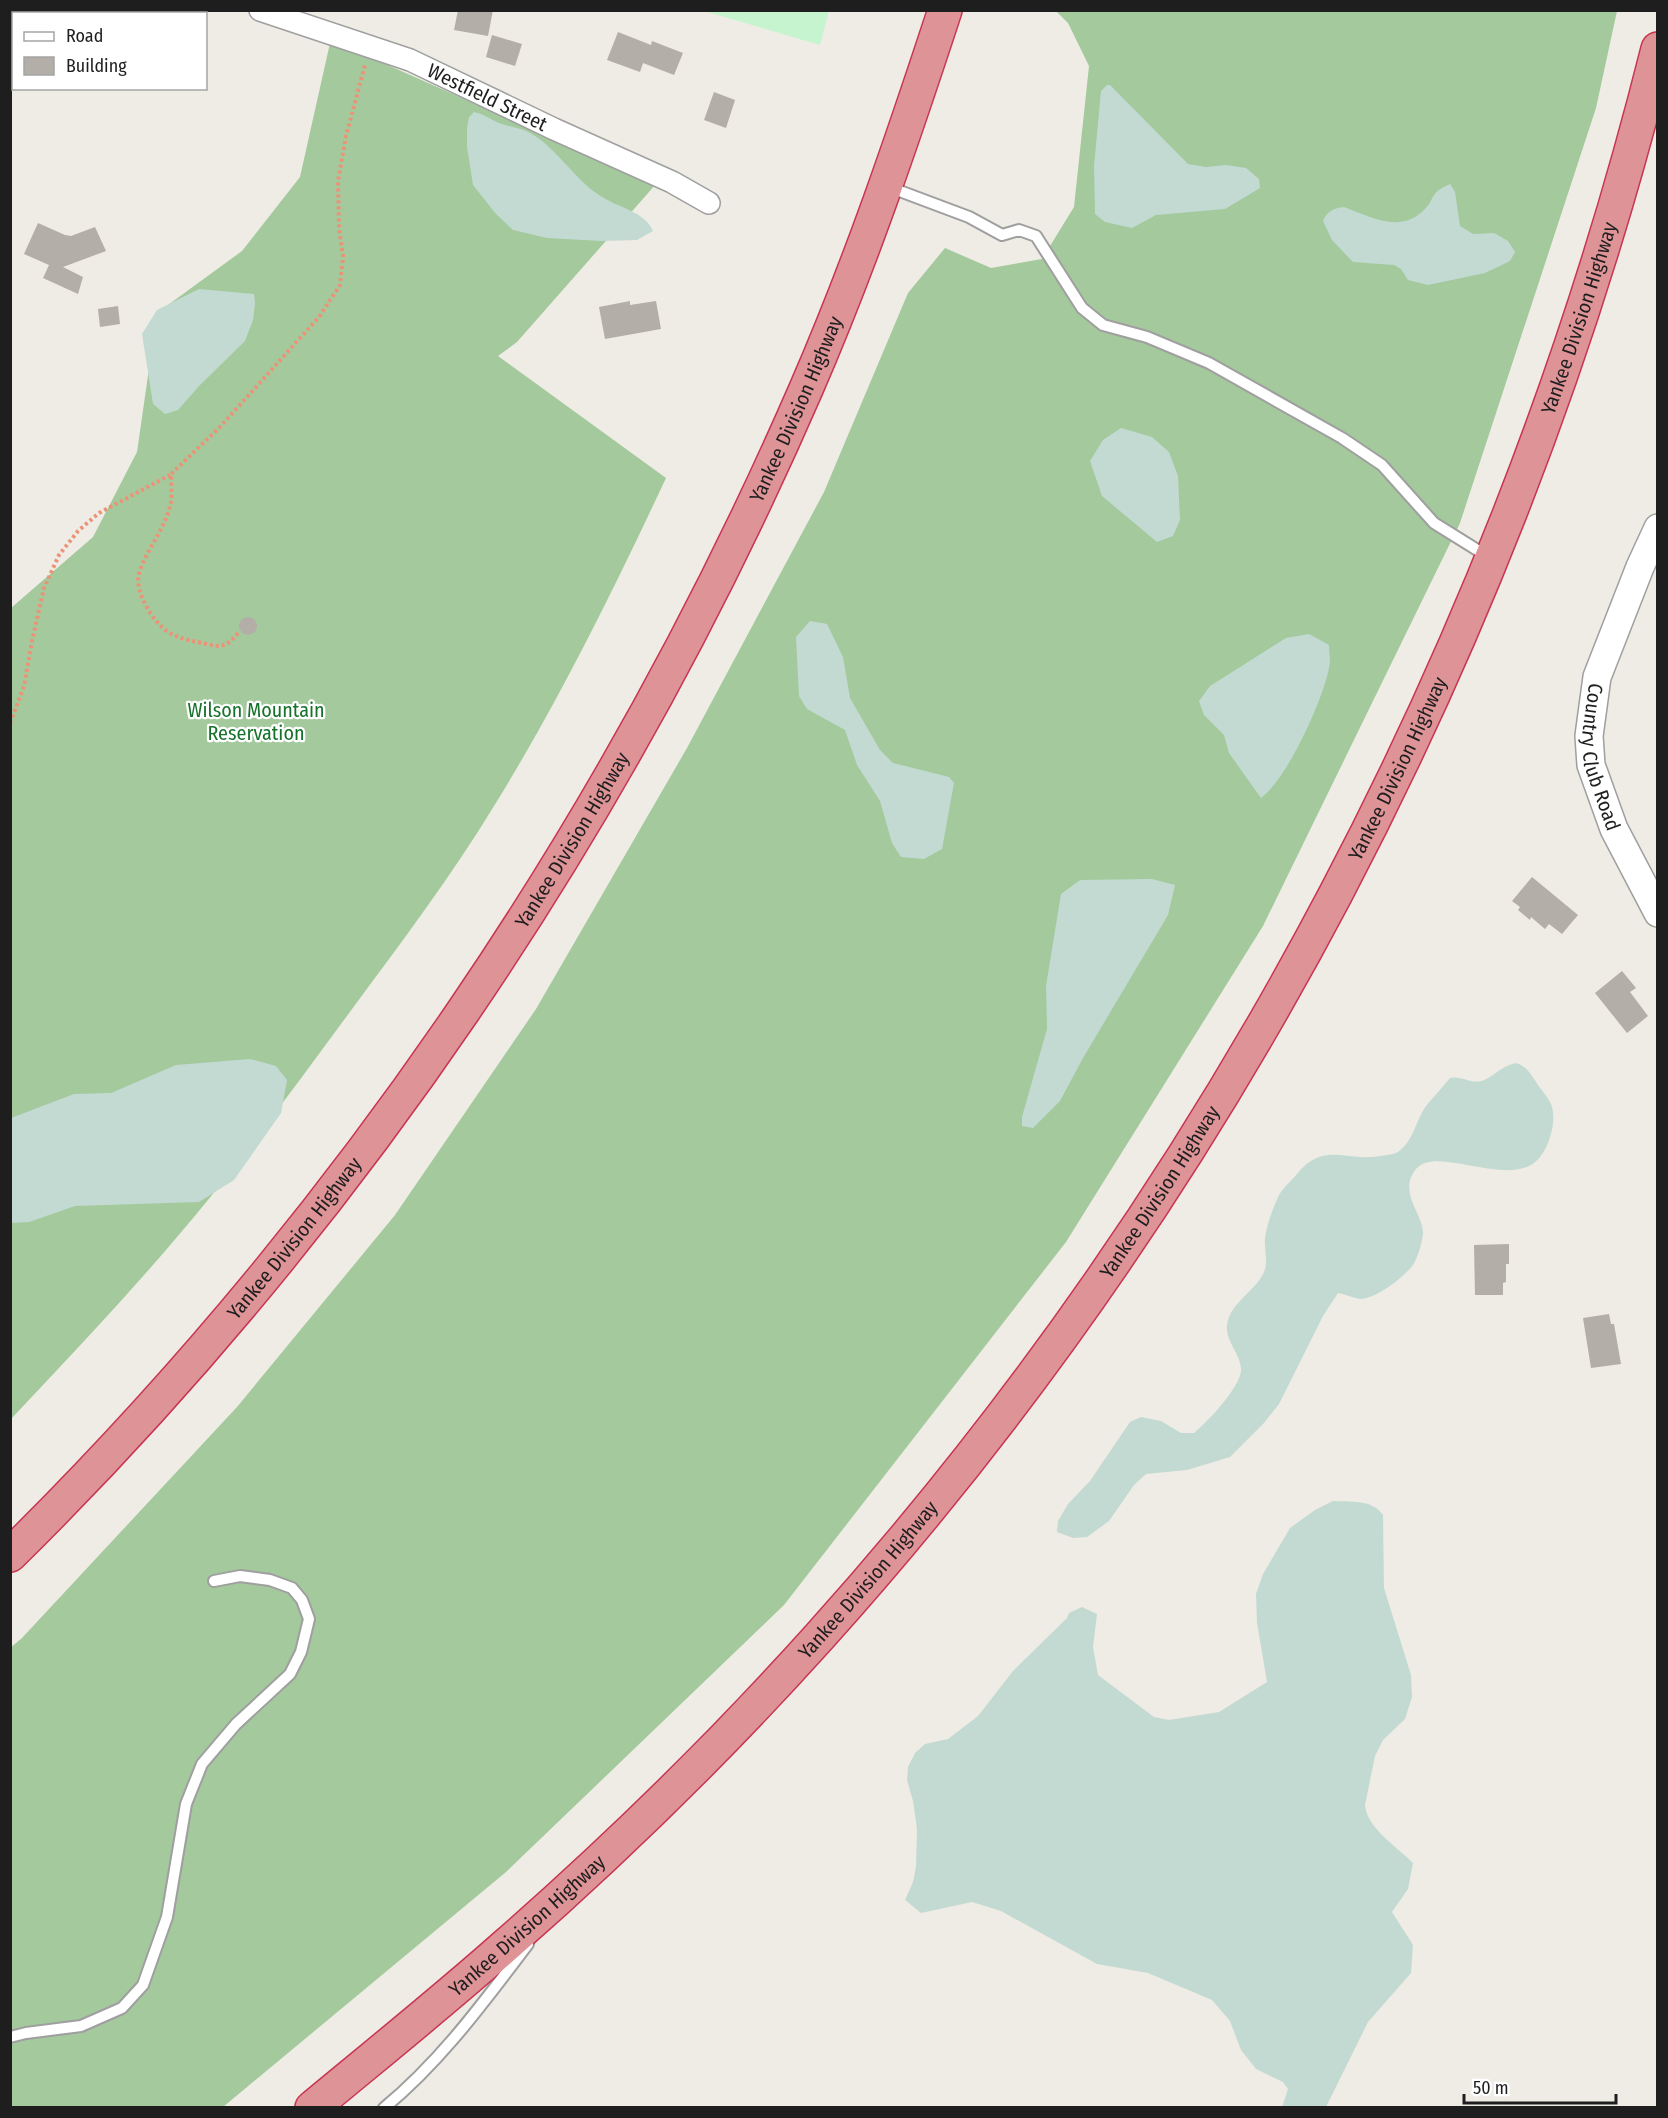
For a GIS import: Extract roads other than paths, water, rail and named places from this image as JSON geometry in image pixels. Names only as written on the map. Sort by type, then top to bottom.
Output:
[{"type":"highway","name":"Yankee Division Highway","points":[[10,1555],[135,1427],[250,1294],[353,1166],[428,1064],[511,941],[620,762],[707,601],[805,392],[886,186],[945,10]]},
{"type":"highway","name":"Yankee Division Highway","points":[[312,2108],[443,2000],[575,1884],[704,1759],[845,1608],[918,1522],[1013,1402],[1122,1251],[1223,1094],[1317,932],[1397,774],[1492,560],[1543,426],[1580,320],[1624,178],[1658,49]]},
{"type":"street","name":"Westfield Street","points":[[260,10],[410,60],[672,182],[709,203]]},
{"type":"street","name":"Country Club Road","points":[[1658,528],[1640,567],[1597,677],[1589,736],[1591,765],[1614,830],[1658,913]]},
{"type":"lane","points":[[886,186],[969,217],[1002,235],[1019,230],[1036,236],[1082,308],[1103,325],[1147,337],[1209,363],[1342,438],[1382,465],[1434,523],[1492,560]]},
{"type":"lane","points":[[10,2037],[81,2026],[122,2008],[143,1985],[167,1917],[186,1804],[202,1764],[236,1724],[290,1674],[301,1652],[309,1619],[302,1600],[292,1588],[270,1580],[240,1576],[214,1581]]},
{"type":"lane","points":[[539,1930],[575,1884]]},
{"type":"lane","points":[[384,2108],[429,2067],[475,2014],[532,1939]]},
{"type":"park label","name":"Wilson Mountain Reservation","points":[[256,722]]}]
